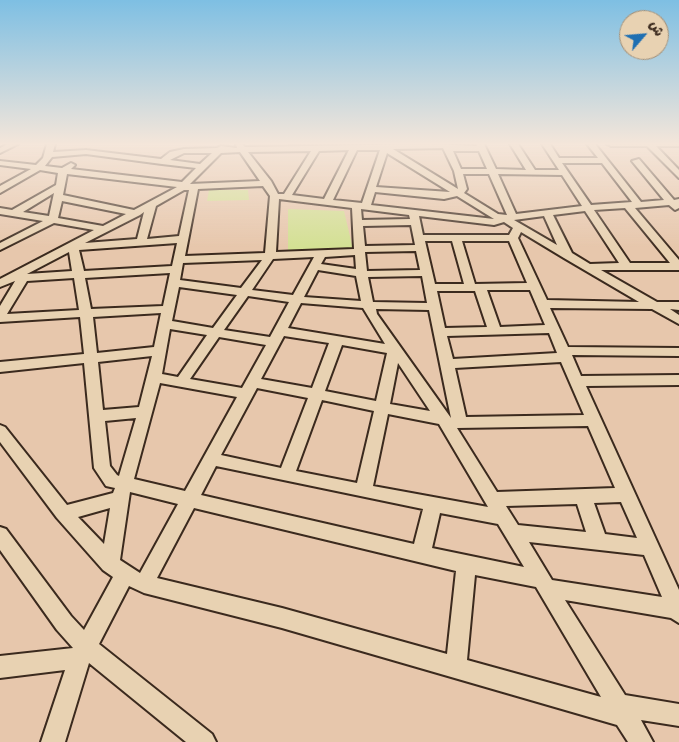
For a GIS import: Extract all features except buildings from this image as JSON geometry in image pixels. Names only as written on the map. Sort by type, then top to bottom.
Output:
[{"type":"street","points":[[0,190],[20,179]]},
{"type":"street","points":[[53,220],[61,179]]},
{"type":"street","points":[[126,179],[186,186],[268,183]]},
{"type":"street","points":[[0,284],[17,278],[137,213],[186,186],[193,179]]},
{"type":"street","points":[[265,179],[281,197],[360,206],[414,217],[508,224],[588,267],[679,320]]},
{"type":"street","points":[[182,382],[270,256],[281,197],[294,179]]},
{"type":"street","points":[[327,202],[337,179]]},
{"type":"street","points":[[375,179],[371,189],[360,206],[358,223],[363,287],[368,306],[394,350],[449,422],[493,499],[641,742]]},
{"type":"street","points":[[436,179],[679,327]]},
{"type":"street","points":[[460,179],[463,189],[460,193]]},
{"type":"street","points":[[495,179],[508,224],[534,286],[677,603]]},
{"type":"street","points":[[570,179],[626,266]]},
{"type":"street","points":[[620,179],[640,205]]},
{"type":"street","points":[[653,179],[676,203],[679,211]]},
{"type":"street","points":[[0,217],[60,186]]},
{"type":"street","points":[[53,742],[82,652],[117,569],[122,491],[154,377],[184,239],[186,186]]},
{"type":"street","points":[[371,189],[444,196],[460,193]]},
{"type":"street","points":[[57,198],[137,213]]},
{"type":"street","points":[[318,260],[360,251],[456,238],[547,213],[588,208],[676,203]]},
{"type":"street","points":[[141,242],[151,205]]},
{"type":"street","points":[[628,206],[679,266]]},
{"type":"street","points":[[8,212],[105,229]]},
{"type":"street","points":[[547,213],[568,256]]},
{"type":"street","points":[[358,223],[414,217]]},
{"type":"street","points":[[414,217],[447,364],[449,422]]},
{"type":"street","points":[[0,247],[53,220]]},
{"type":"street","points":[[456,238],[475,288],[495,331]]},
{"type":"street","points":[[74,246],[184,239]]},
{"type":"street","points":[[74,246],[86,313],[102,468],[106,476],[122,491]]},
{"type":"street","points":[[17,278],[79,275],[270,256],[318,260],[363,274],[427,273]]},
{"type":"street","points":[[144,584],[318,260]]},
{"type":"street","points":[[588,267],[679,266]]},
{"type":"street","points":[[17,278],[0,317],[169,310]]},
{"type":"street","points":[[174,283],[368,306],[434,307]]},
{"type":"street","points":[[430,288],[534,286]]},
{"type":"street","points":[[542,304],[679,306]]},
{"type":"street","points":[[164,324],[277,337],[337,340],[394,350]]},
{"type":"street","points":[[440,332],[553,329]]},
{"type":"street","points":[[286,476],[337,340]]},
{"type":"street","points":[[364,491],[394,350]]},
{"type":"street","points":[[0,367],[90,356],[159,351]]},
{"type":"street","points":[[447,364],[565,354],[679,352]]},
{"type":"street","points":[[154,377],[182,382],[318,394],[449,422],[594,420]]},
{"type":"street","points":[[577,382],[679,380]]},
{"type":"street","points":[[96,416],[145,412]]},
{"type":"street","points":[[0,430],[63,513],[117,569],[144,584],[282,618],[623,711],[679,715]]},
{"type":"street","points":[[211,459],[286,476],[433,504],[509,525],[598,542],[651,548]]},
{"type":"street","points":[[63,513],[122,491],[190,499],[544,584],[677,603]]},
{"type":"street","points":[[493,499],[627,495]]},
{"type":"street","points":[[582,497],[598,542]]},
{"type":"street","points":[[421,554],[433,504]]},
{"type":"street","points":[[1,539],[64,623],[82,652],[199,740]]},
{"type":"street","points":[[456,666],[466,565]]},
{"type":"street","points":[[0,667],[82,652]]},
{"type":"green space","points":[[209,190],[248,190],[249,200],[207,201]]},
{"type":"green space","points":[[288,209],[344,211],[353,249],[288,252]]}]
